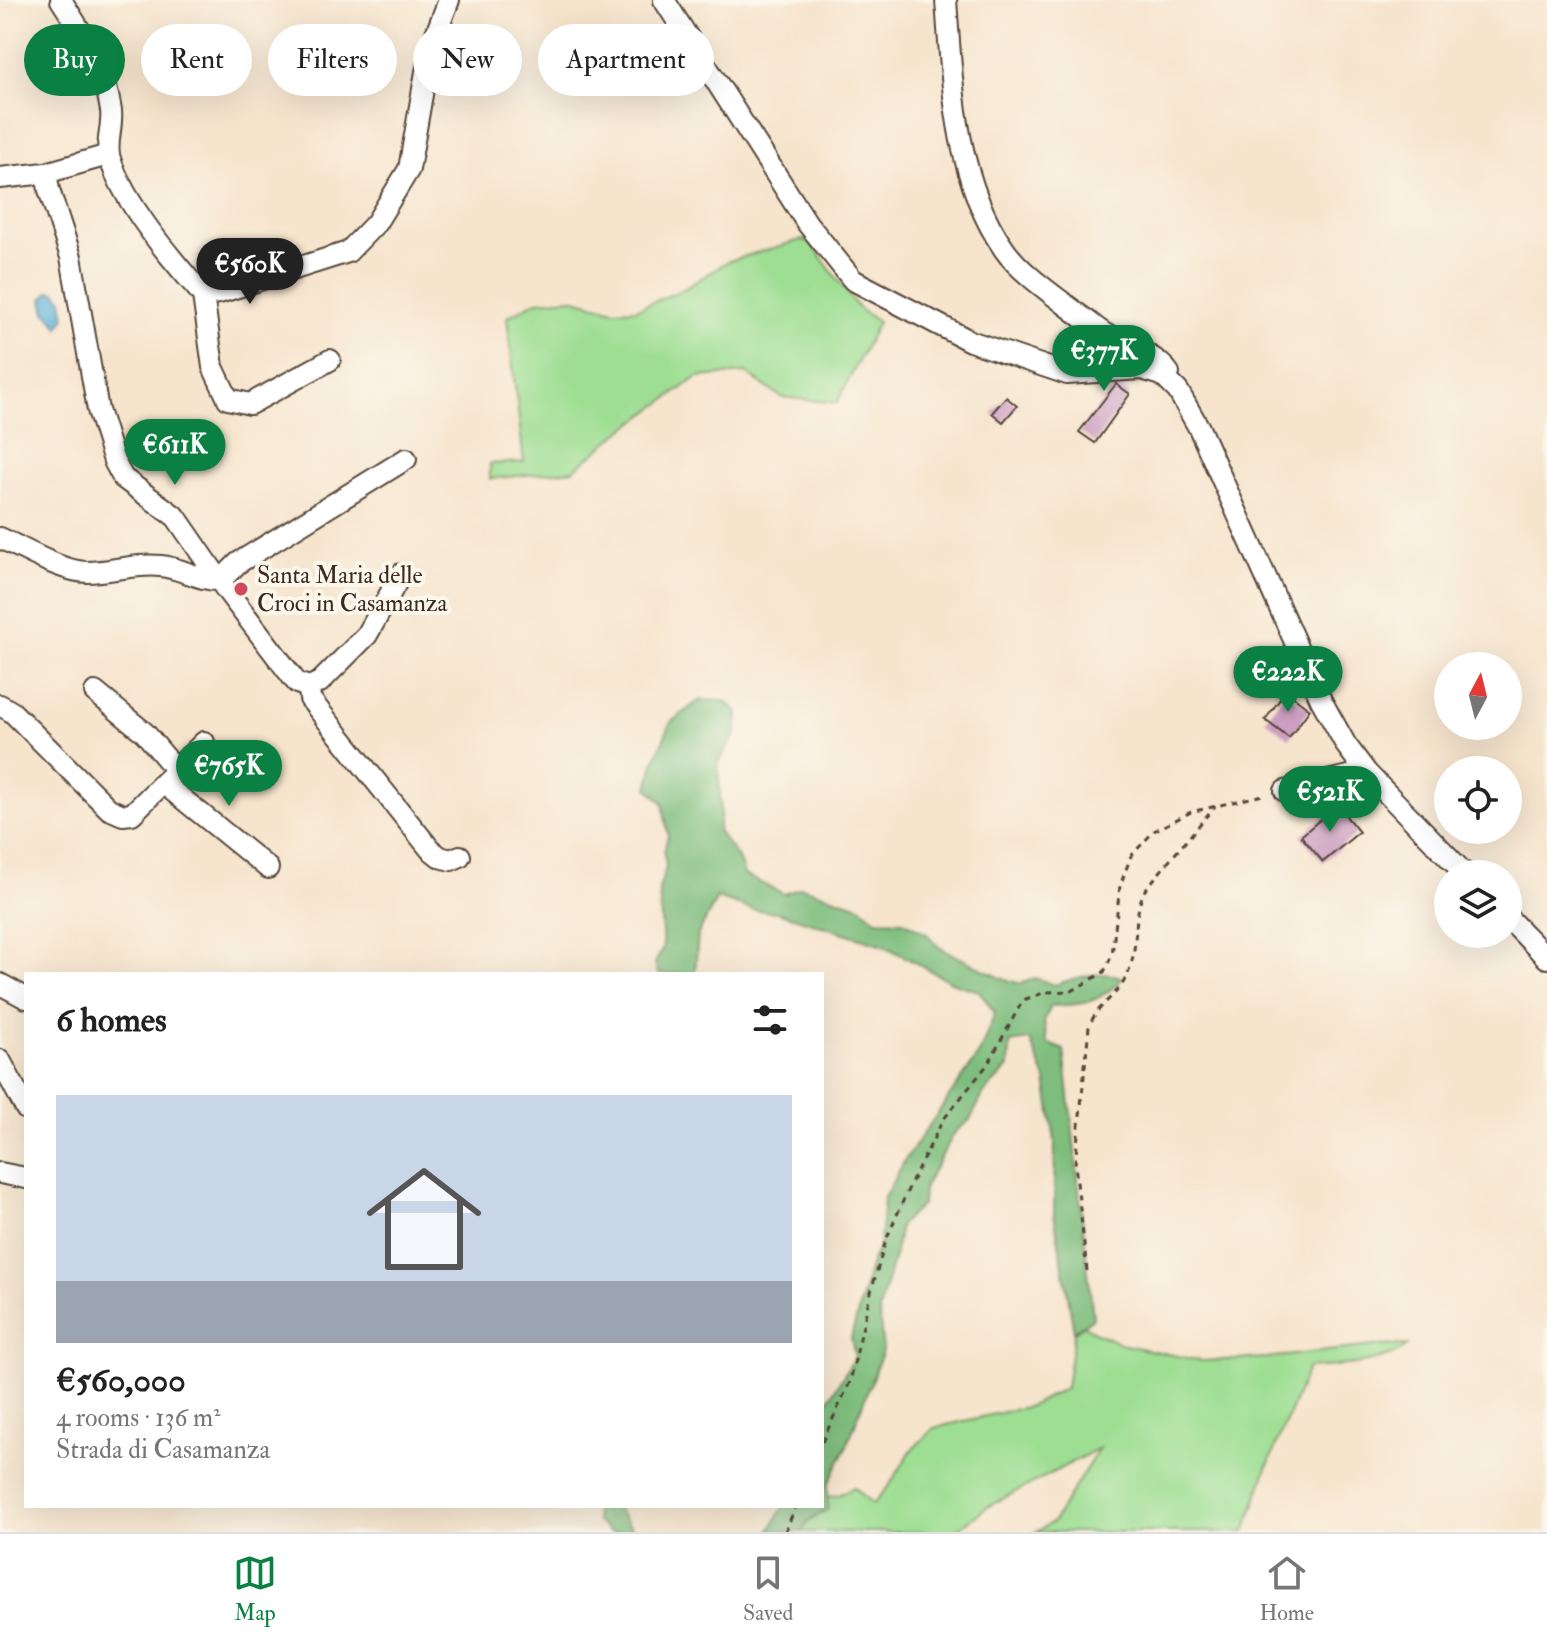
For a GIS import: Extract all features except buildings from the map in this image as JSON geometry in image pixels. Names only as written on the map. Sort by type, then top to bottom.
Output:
[{"type":"street","points":[[61,0],[98,69],[111,111],[108,155],[118,181],[173,262],[203,295],[213,367],[228,399],[250,404],[330,360]]},
{"type":"street","points":[[203,295],[219,293],[348,252],[376,223],[409,169],[430,49],[449,0]]},
{"type":"street","points":[[664,0],[807,223],[853,280],[970,341],[1067,374],[1141,369],[1162,375],[1178,391]]},
{"type":"street","points":[[946,0],[957,112],[966,159],[982,212],[1005,252],[1045,289],[1104,334],[1150,356],[1168,370],[1199,428],[1321,700],[1346,745],[1366,772],[1451,860]]},
{"type":"street","points":[[0,178],[46,173],[108,155]]},
{"type":"street","points":[[46,173],[71,257],[98,410],[114,461],[123,478],[176,517],[297,683],[309,687],[320,682],[367,635],[401,574]]},
{"type":"street","points":[[0,538],[71,569],[86,572],[153,565],[208,580],[221,580],[250,555],[406,459]]},
{"type":"street","points":[[309,687],[310,699],[430,849],[440,857],[451,860],[460,856]]},
{"type":"street","points":[[95,692],[145,733],[178,773],[268,868]]},
{"type":"street","points":[[0,705],[12,712],[109,809],[123,815],[132,814],[178,773],[204,742]]},
{"type":"street","points":[[1285,791],[1366,772]]},
{"type":"street","points":[[1522,932],[1547,958]]},
{"type":"street","points":[[0,984],[24,997]]},
{"type":"street","points":[[0,1060],[24,1105]]},
{"type":"street","points":[[0,1173],[24,1178]]},
{"type":"path","points":[[824,1438],[850,1382],[886,1240],[943,1120],[988,1064],[1023,1000],[1046,992],[1072,991],[1104,972],[1112,955],[1120,886],[1131,856],[1154,831],[1191,812],[1285,791]]},
{"type":"path","points":[[1087,1271],[1075,1164],[1089,1027],[1095,1011],[1110,1000],[1129,974],[1135,948],[1138,904],[1145,890],[1215,806]]},
{"type":"path","points":[[785,1532],[795,1508]]},
{"type":"green space","points":[[801,240],[810,242],[858,308],[878,322],[837,403],[781,397],[746,373],[698,377],[620,432],[573,470],[490,479],[490,464],[524,462],[507,317],[537,301],[572,298],[614,310],[636,309],[682,290],[729,261]]},
{"type":"green space","points":[[700,700],[725,701],[738,712],[737,732],[718,764],[721,812],[718,831],[737,856],[744,875],[784,894],[802,887],[860,906],[876,920],[903,921],[926,933],[940,948],[1001,978],[1021,984],[1035,978],[1055,985],[1099,974],[1123,978],[1091,1001],[1051,1006],[1044,1021],[1047,1043],[1064,1050],[1093,1318],[1074,1331],[1054,1214],[1055,1141],[1046,1080],[1030,1040],[1010,1043],[1009,1067],[984,1093],[970,1120],[955,1132],[923,1189],[922,1205],[900,1225],[879,1310],[883,1350],[846,1448],[828,1485],[828,1509],[808,1522],[802,1532],[769,1532],[783,1508],[824,1508],[824,1407],[855,1357],[851,1338],[871,1263],[880,1243],[884,1197],[905,1160],[979,1054],[995,1013],[979,991],[953,983],[883,945],[777,912],[753,910],[717,898],[698,934],[695,972],[657,972],[655,963],[663,948],[659,890],[666,867],[664,852],[668,835],[663,803],[648,788],[654,762],[671,722]]},
{"type":"green space","points":[[1084,1325],[1125,1345],[1201,1361],[1408,1345],[1399,1352],[1374,1361],[1308,1368],[1266,1470],[1245,1532],[1036,1532],[1053,1522],[1099,1448],[987,1507],[954,1532],[802,1532],[808,1522],[828,1509],[828,1497],[854,1487],[873,1504],[889,1486],[911,1451],[934,1428],[1030,1406],[1066,1388],[1074,1333]]},
{"type":"green space","points":[[595,1508],[618,1508],[635,1532],[610,1532],[596,1521]]},
{"type":"water","points":[[50,291],[56,292],[62,299],[65,318],[59,327],[46,312],[43,299]]},
{"type":"place","name":"Santa Maria delle Croci in Casamanza","points":[[241,589]]}]
